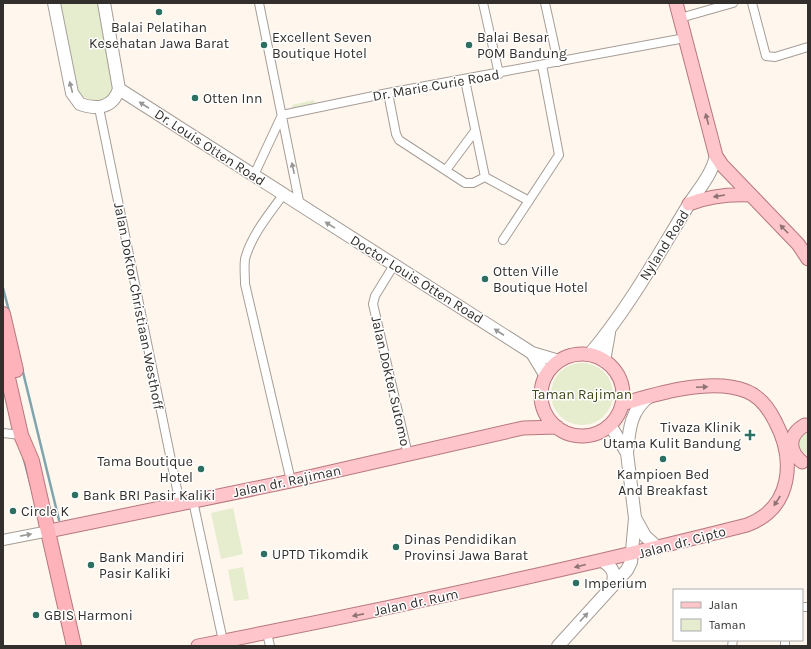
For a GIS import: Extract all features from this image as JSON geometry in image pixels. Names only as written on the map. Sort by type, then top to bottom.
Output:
[{"type":"highway","points":[[3,314],[32,443],[32,461]]},
{"type":"highway","points":[[3,356],[21,435],[32,461],[74,646]]},
{"type":"main road","points":[[54,3],[72,93],[80,104],[99,108],[113,101],[119,89],[104,3]]},
{"type":"main road","points":[[676,3],[716,156],[722,165],[798,244],[808,259]]},
{"type":"main road","name":"Dr. Louis Otten Road","points":[[119,89],[300,206]]},
{"type":"main road","name":"Nyland Road","points":[[589,355],[609,332],[666,245],[712,167],[716,156]]},
{"type":"main road","points":[[689,204],[703,199],[720,196],[751,195]]},
{"type":"main road","name":"Doctor Louis Otten Road","points":[[300,206],[394,264],[532,353],[559,361]]},
{"type":"main road","name":"Nyland Road","points":[[604,361],[609,332]]},
{"type":"main road","name":"Doctor Louis Otten Road","points":[[532,353],[546,376]]},
{"type":"main road","points":[[573,355],[589,355],[604,361],[616,372],[621,382],[623,393],[622,404],[618,414],[610,425],[593,433],[583,435],[572,434],[557,427],[546,413],[541,394],[546,376],[559,361],[573,355]]},
{"type":"main road","points":[[622,404],[663,391],[698,387],[740,389],[758,398],[774,420],[783,440],[788,464],[805,462]]},
{"type":"main road","points":[[632,554],[635,518],[627,453],[629,431],[638,407],[650,396],[663,391]]},
{"type":"main road","name":"Jalan dr. Rajiman","points":[[523,428],[546,413]]},
{"type":"main road","points":[[774,420],[789,425],[806,424]]},
{"type":"main road","points":[[805,462],[796,457],[792,450],[791,443],[793,435],[798,429],[806,424]]},
{"type":"main road","points":[[610,425],[627,453]]},
{"type":"main road","name":"Jalan dr. Rajiman","points":[[49,531],[291,481],[523,428],[557,427]]},
{"type":"main road","name":"Jalan dr. Cipto","points":[[558,646],[627,570],[631,562],[632,554],[747,525],[763,517],[777,503],[783,491],[787,479],[788,464]]},
{"type":"main road","points":[[635,518],[645,536],[658,548]]},
{"type":"main road","name":"Jalan dr. Rum","points":[[198,646],[477,590],[632,554]]},
{"type":"main road","points":[[602,561],[609,565],[614,572],[614,580],[610,588]]},
{"type":"street","points":[[259,3],[300,206]]},
{"type":"street","points":[[483,3],[499,74]]},
{"type":"street","points":[[545,3],[558,62]]},
{"type":"street","points":[[680,18],[733,3]]},
{"type":"street","points":[[752,3],[766,56],[775,57],[808,47]]},
{"type":"street","name":"Dr. Marie Curie Road","points":[[282,115],[388,93],[499,74],[685,38]]},
{"type":"street","points":[[503,240],[559,155],[542,65]]},
{"type":"street","points":[[465,80],[485,177],[529,201]]},
{"type":"street","points":[[388,93],[397,138],[465,183],[473,183],[485,177]]},
{"type":"street","name":"Jalan Doktor Christiaan Westhoff","points":[[99,108],[180,504]]},
{"type":"street","points":[[254,175],[282,115]]},
{"type":"street","points":[[446,170],[475,131]]},
{"type":"street","points":[[282,195],[254,238],[245,259],[244,268],[246,289],[291,481]]},
{"type":"street","name":"Jalan Dokter Sutomo","points":[[394,264],[375,296],[373,304],[408,455]]},
{"type":"street","points":[[3,433],[21,435]]},
{"type":"street","points":[[193,501],[223,641]]},
{"type":"street","points":[[3,540],[49,531]]},
{"type":"street","points":[[267,633],[270,646]]},
{"type":"green space","points":[[58,3],[102,3],[117,83],[108,98],[98,103],[79,95],[75,89]]},
{"type":"green space","points":[[314,100],[315,105],[293,110],[292,105]]},
{"type":"green space","name":"Taman Rajiman","points":[[582,363],[594,365],[604,372],[611,382],[613,394],[611,406],[604,416],[594,423],[582,425],[570,423],[560,416],[553,406],[551,394],[553,382],[560,372],[570,365]]},
{"type":"green space","points":[[808,431],[808,455],[801,450],[799,443],[800,438]]},
{"type":"green space","points":[[233,508],[243,554],[221,559],[211,513]]},
{"type":"green space","points":[[243,567],[249,599],[234,601],[228,570]]},
{"type":"waterway","points":[[3,288],[9,311]]},
{"type":"waterway","points":[[22,368],[59,520]]},
{"type":"waterway","points":[[23,456],[31,486]]},
{"type":"place","name":"Balai Pelatihan Kesehatan Jawa Barat","points":[[159,12]]},
{"type":"place","name":"Excellent Seven Boutique Hotel","points":[[264,45]]},
{"type":"place","name":"Balai Besar POM Bandung","points":[[469,45]]},
{"type":"place","name":"Otten Inn","points":[[195,98]]},
{"type":"place","name":"Otten Ville Boutique Hotel","points":[[485,279]]},
{"type":"place","name":"Tivaza Klinik Utama Kulit Bandung","points":[[750,435]]},
{"type":"place","name":"Kampioen Bed And Breakfast","points":[[663,459]]},
{"type":"place","name":"Tama Boutique Hotel","points":[[201,469]]},
{"type":"place","name":"Bank BRI Pasir Kaliki","points":[[75,495]]},
{"type":"place","name":"Circle K","points":[[13,511]]},
{"type":"place","name":"Dinas Pendidikan Provinsi Jawa Barat","points":[[396,547]]},
{"type":"place","name":"UPTD Tikomdik","points":[[264,554]]},
{"type":"place","name":"Bank Mandiri Pasir Kaliki","points":[[91,565]]},
{"type":"place","name":"Imperium","points":[[576,583]]},
{"type":"place","name":"GBIS Harmoni","points":[[36,615]]}]
